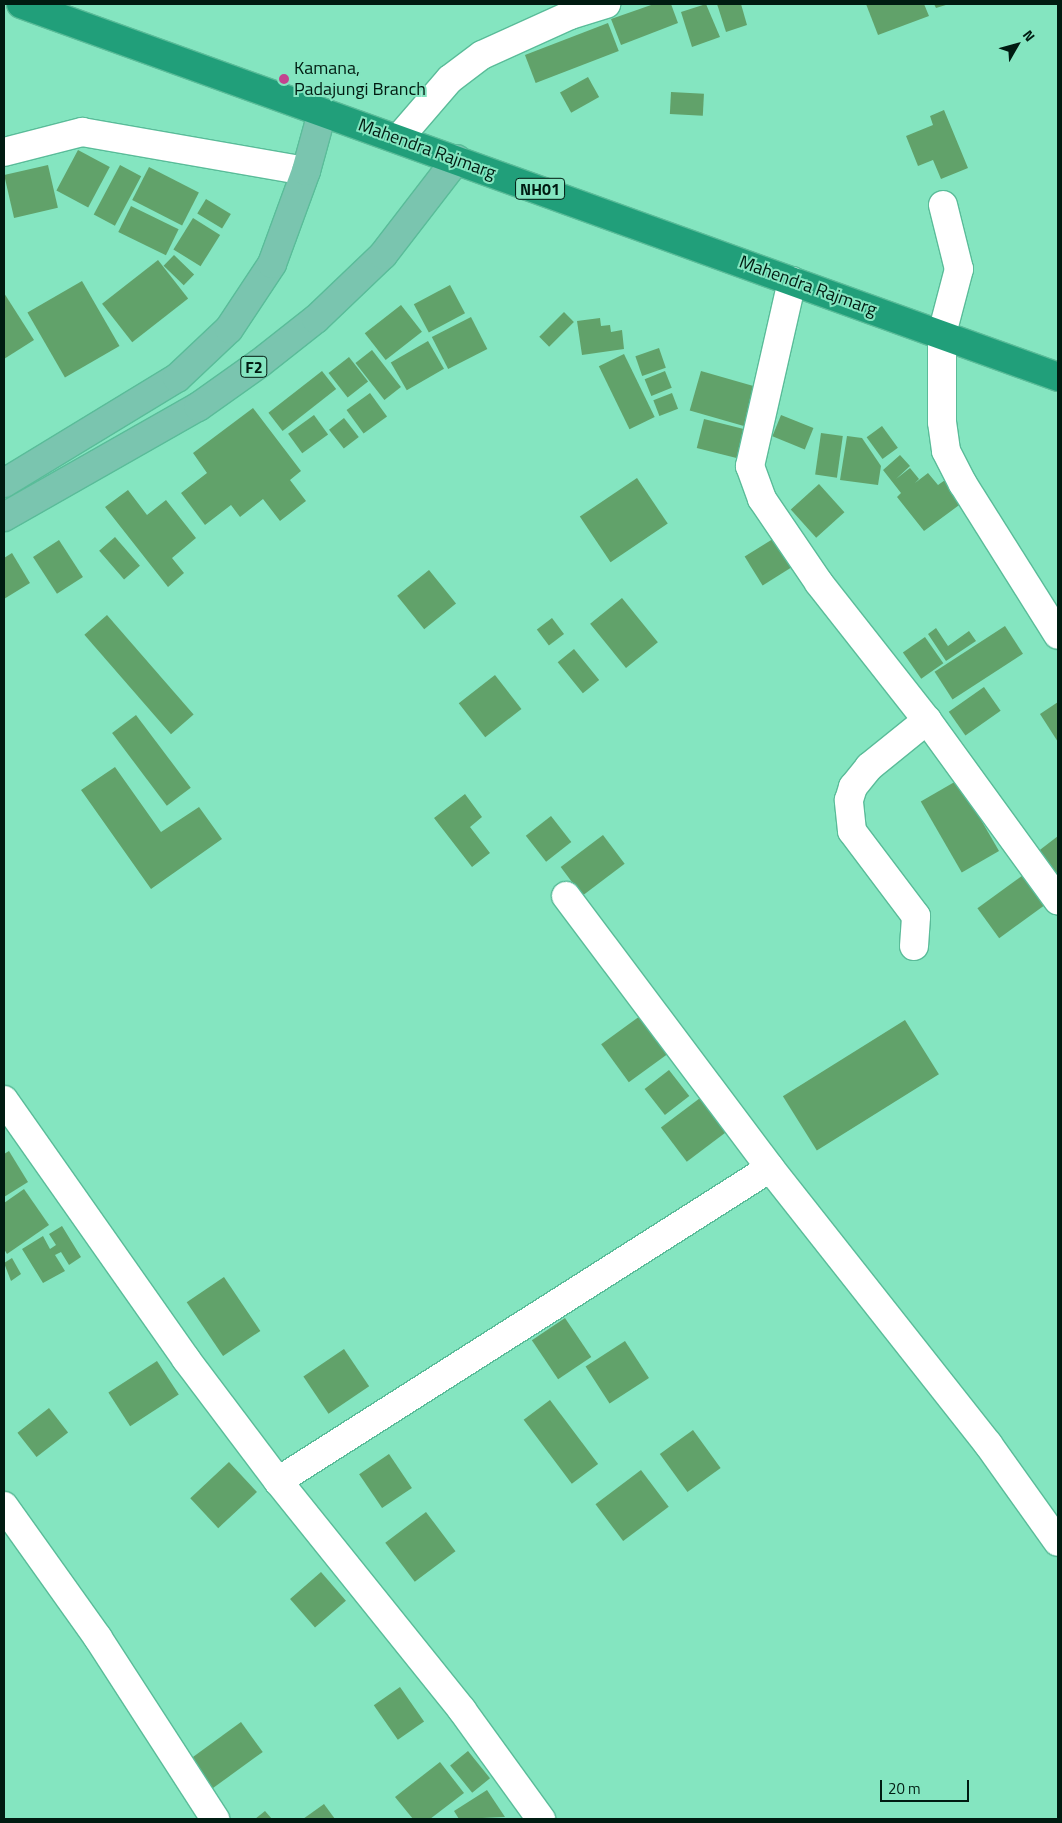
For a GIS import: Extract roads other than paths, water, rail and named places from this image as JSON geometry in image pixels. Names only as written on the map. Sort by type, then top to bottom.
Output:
[{"type":"highway","name":"Mahendra Rajmarg","points":[[21,4],[322,113],[399,138],[1058,377]]},
{"type":"main road","name":"F2","points":[[4,483],[177,378],[229,330],[272,264],[306,171],[322,113]]},
{"type":"main road","name":"F2","points":[[4,517],[198,408],[281,347],[316,319],[383,255],[457,159]]},
{"type":"street","points":[[399,138],[450,79],[482,55],[570,15],[606,4]]},
{"type":"street","points":[[4,152],[82,132],[306,171]]},
{"type":"street","points":[[943,204],[958,269],[942,334],[942,422],[946,451],[963,484],[1058,636]]},
{"type":"street","points":[[792,281],[750,466],[762,499],[819,583],[928,720],[1058,900]]},
{"type":"street","points":[[914,946],[916,916],[852,831],[849,800],[853,787],[868,767],[928,720]]},
{"type":"street","points":[[566,896],[770,1168],[988,1444],[1058,1542]]},
{"type":"street","points":[[4,1100],[186,1358],[278,1482],[462,1710],[541,1819]]},
{"type":"street","points":[[278,1482],[770,1168]]},
{"type":"street","points":[[4,1506],[98,1638],[215,1819]]},
{"type":"place","name":"Kamana, Padajungi Branch","points":[[284,79]]}]
